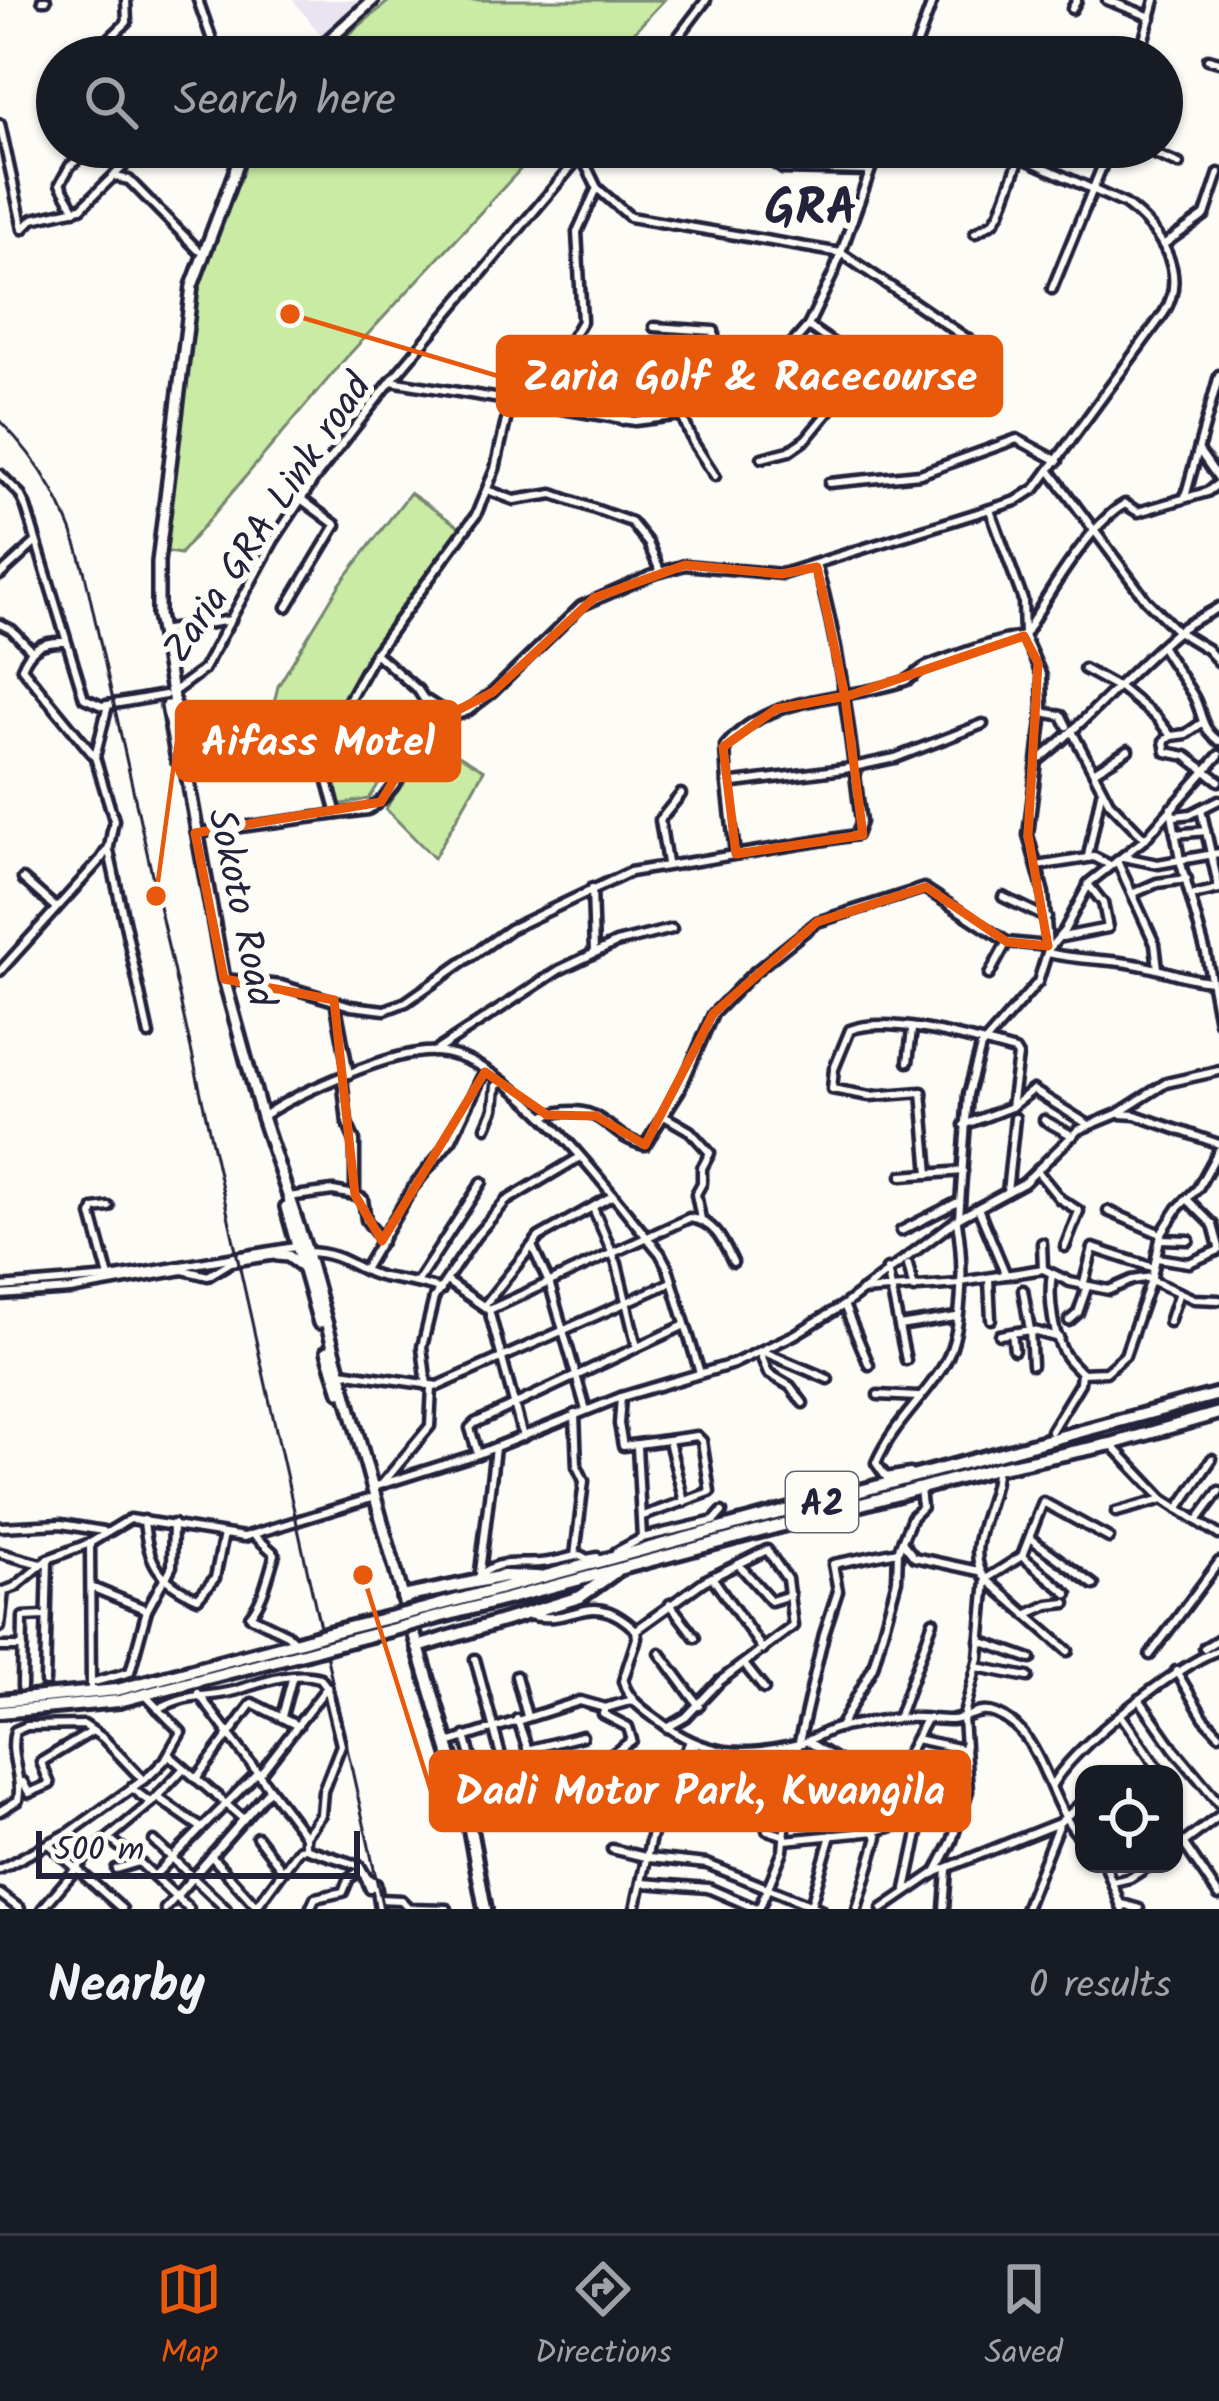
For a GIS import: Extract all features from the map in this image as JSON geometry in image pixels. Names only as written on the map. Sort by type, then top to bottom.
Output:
[{"type":"highway","name":"A2","points":[[0,1701],[143,1685],[625,1567],[1219,1394]]},
{"type":"highway","points":[[1161,1408],[1157,1417],[1163,1430]]},
{"type":"highway","name":"A2","points":[[499,1595],[552,1576],[920,1483],[1111,1444],[1219,1413]]},
{"type":"highway","points":[[1140,1414],[1144,1434]]},
{"type":"highway","points":[[418,1647],[586,1595],[625,1567]]},
{"type":"highway","points":[[404,1602],[476,1579],[552,1576]]},
{"type":"highway","points":[[404,1602],[465,1803],[482,1909]]},
{"type":"highway","points":[[404,1602],[482,1909]]},
{"type":"highway","name":"A2","points":[[0,1712],[71,1708],[145,1696],[302,1645]]},
{"type":"main road","points":[[337,36],[377,0]]},
{"type":"main road","name":"Sokoto Road","points":[[232,168],[187,284],[154,560],[153,614],[218,978],[292,1231],[302,1250]]},
{"type":"main road","name":"Sokoto Road","points":[[167,694],[158,562],[192,286],[234,168]]},
{"type":"main road","name":"Sokoto Road","points":[[180,763],[224,979],[404,1602]]},
{"type":"main road","points":[[292,1231],[276,1253],[302,1266]]},
{"type":"main road","points":[[302,1250],[302,1266],[375,1492]]},
{"type":"street","points":[[113,36],[128,22],[126,0]]},
{"type":"street","points":[[198,0],[211,36]]},
{"type":"street","points":[[680,36],[706,0]]},
{"type":"street","points":[[920,36],[933,0]]},
{"type":"street","points":[[1072,9],[1077,0]]},
{"type":"street","points":[[1107,0],[1151,17]]},
{"type":"street","points":[[1145,36],[1155,0]]},
{"type":"street","points":[[1208,59],[1219,62]]},
{"type":"street","points":[[0,124],[22,230],[32,219],[75,210],[125,168]]},
{"type":"street","points":[[69,168],[60,184],[75,210]]},
{"type":"street","points":[[129,168],[129,180]]},
{"type":"street","name":"Zaria GRA Link road","points":[[167,694],[203,670],[301,499],[391,382],[570,168]]},
{"type":"street","points":[[587,168],[597,188],[629,217],[841,253],[981,348]]},
{"type":"street","points":[[782,168],[871,171]]},
{"type":"street","points":[[391,382],[623,420],[682,415],[716,404],[764,373],[808,326],[872,168]]},
{"type":"street","points":[[975,233],[996,219],[1016,168]]},
{"type":"street","points":[[425,727],[453,717],[493,692],[574,610],[660,572],[685,565],[782,574],[1027,496],[1050,471],[1173,297],[1175,280],[1163,245],[1139,214],[1043,168]]},
{"type":"street","points":[[1052,290],[1103,168]]},
{"type":"street","points":[[1163,245],[1205,215],[1219,173]]},
{"type":"street","points":[[116,177],[129,180],[198,250]]},
{"type":"street","points":[[531,406],[582,321],[577,232],[597,188]]},
{"type":"street","points":[[19,212],[32,219]]},
{"type":"street","points":[[762,458],[789,451],[806,439],[857,377],[858,367],[851,357],[808,326]]},
{"type":"street","points":[[654,327],[713,332],[716,404]]},
{"type":"street","points":[[623,420],[628,360]]},
{"type":"street","points":[[1185,496],[1219,375]]},
{"type":"street","points":[[337,814],[323,749],[375,653],[469,527],[501,449],[510,403]]},
{"type":"street","points":[[682,415],[715,476]]},
{"type":"street","points":[[829,483],[920,474],[1017,439],[1058,460]]},
{"type":"street","points":[[735,854],[724,754],[735,734],[776,709],[910,679],[922,668],[948,658],[1024,636],[1091,530],[1112,510],[1125,504],[1138,512],[1207,493],[1219,481],[1200,452]]},
{"type":"street","points":[[1050,471],[1146,600],[1219,662]]},
{"type":"street","points":[[0,474],[20,494],[84,698],[108,705],[167,694]]},
{"type":"street","points":[[487,490],[514,500],[553,494],[632,522],[648,543],[660,572]]},
{"type":"street","points":[[287,607],[336,525],[301,499]]},
{"type":"street","points":[[840,1727],[881,1644],[900,1546],[922,1507],[920,1483],[911,1472],[886,1477],[876,1462],[918,1396],[944,1366],[952,1345],[961,1283],[958,1220],[964,1125],[974,1064],[984,1042],[1037,982],[1048,950],[1047,918],[1028,835],[1042,712],[1041,670],[1024,636],[1023,601],[991,510]]},
{"type":"street","points":[[0,575],[37,542]]},
{"type":"street","points":[[224,979],[302,989],[372,1010],[397,1006],[510,929],[630,872],[859,833],[845,697],[833,622],[817,566]]},
{"type":"street","points":[[1037,761],[1178,631],[1219,608]]},
{"type":"street","points":[[160,631],[231,620]]},
{"type":"street","points":[[0,624],[31,650]]},
{"type":"street","points":[[66,642],[49,641],[31,650],[22,668],[95,757],[112,805],[109,847],[149,1035]]},
{"type":"street","points":[[1162,647],[1196,700],[1202,723],[1219,741]]},
{"type":"street","points":[[375,653],[453,717]]},
{"type":"street","points":[[1084,669],[1117,686],[1157,718],[1171,736]]},
{"type":"street","points":[[195,833],[368,810],[381,802],[425,727],[428,701]]},
{"type":"street","points":[[95,757],[108,705]]},
{"type":"street","points":[[1042,712],[1062,716],[1111,805],[1145,838]]},
{"type":"street","points":[[1202,723],[1164,741],[1166,752],[1186,757],[1219,781]]},
{"type":"street","points":[[727,784],[854,767],[914,752],[983,724]]},
{"type":"street","points":[[1095,771],[1128,750]]},
{"type":"street","points":[[1048,950],[1088,884],[1173,812],[1219,754]]},
{"type":"street","points":[[1088,857],[1102,789]]},
{"type":"street","points":[[667,863],[660,820],[681,794]]},
{"type":"street","points":[[1173,812],[1202,809],[1219,800]]},
{"type":"street","points":[[1096,812],[1111,805]]},
{"type":"street","points":[[1192,896],[1219,889],[1216,854],[1202,809]]},
{"type":"street","points":[[1173,812],[1219,1022]]},
{"type":"street","points":[[1175,834],[1206,831]]},
{"type":"street","points":[[0,971],[109,847]]},
{"type":"street","points":[[1036,866],[1088,857],[1158,863],[1216,854]]},
{"type":"street","points":[[1116,861],[1158,952],[1158,969]]},
{"type":"street","points":[[23,879],[56,908]]},
{"type":"street","points":[[1132,892],[1186,879]]},
{"type":"street","points":[[1058,938],[1108,928],[1103,903],[1088,884]]},
{"type":"street","points":[[592,888],[594,953]]},
{"type":"street","points":[[547,1115],[562,1111],[596,1116],[641,1145],[648,1143],[680,1090],[713,1014],[752,974],[817,922],[924,888],[1007,942],[1081,961],[1090,958],[1211,981]]},
{"type":"street","points":[[1003,896],[1047,918]]},
{"type":"street","points":[[262,1117],[298,1094],[345,1075],[434,1052],[526,990],[594,953],[672,929]]},
{"type":"street","points":[[989,975],[1007,942]]},
{"type":"street","points":[[335,1001],[347,1120],[355,1141],[355,1195]]},
{"type":"street","points":[[929,1174],[922,1092],[854,1095],[835,1091],[832,1085],[850,1030],[868,1024],[912,1030],[984,1042],[1017,1053],[1011,1107]]},
{"type":"street","points":[[908,1061],[912,1030]]},
{"type":"street","points":[[434,1052],[484,1072],[547,1115],[660,1253],[700,1373]]},
{"type":"street","points":[[0,1628],[2,1591],[16,1587],[44,1562],[130,1519],[254,1535],[621,1397],[761,1351],[844,1305],[958,1220],[1038,1172],[1089,1126],[1166,1083],[1219,1071]]},
{"type":"street","points":[[365,1268],[413,1187],[452,1139],[484,1072]]},
{"type":"street","points":[[486,1127],[496,1086],[501,1083]]},
{"type":"street","points":[[964,1125],[1011,1107],[1033,1090],[1089,1126]]},
{"type":"street","points":[[1081,1373],[1106,1372],[1125,1355],[1161,1236],[1198,1188],[1219,1147],[1135,1115],[1117,1114]]},
{"type":"street","points":[[664,1115],[690,1131],[710,1153],[701,1168],[696,1211],[719,1234],[733,1262]]},
{"type":"street","points":[[1007,1192],[1015,1118]]},
{"type":"street","points":[[1044,1120],[1073,1136]]},
{"type":"street","points":[[375,1492],[430,1426],[430,1386],[422,1347],[434,1298],[506,1201],[580,1157]]},
{"type":"street","points":[[902,1176],[963,1171]]},
{"type":"street","points":[[1038,1172],[1060,1199],[1079,1211],[1065,1247]]},
{"type":"street","points":[[418,1281],[482,1182]]},
{"type":"street","points":[[288,1197],[322,1191],[355,1195],[363,1199],[366,1220],[382,1241]]},
{"type":"street","points":[[486,1308],[522,1253],[539,1237],[612,1196]]},
{"type":"street","points":[[1157,1258],[1189,1263],[1219,1248],[1213,1225],[1187,1199]]},
{"type":"street","points":[[901,1231],[960,1201]]},
{"type":"street","points":[[109,1207],[94,1209],[92,1215],[110,1281]]},
{"type":"street","points":[[593,1208],[614,1254],[637,1347]]},
{"type":"street","points":[[978,1208],[1006,1275]]},
{"type":"street","points":[[1108,1211],[1161,1236],[1189,1240]]},
{"type":"street","points":[[486,1308],[550,1285],[689,1218],[702,1221]]},
{"type":"street","points":[[1042,1244],[1043,1269]]},
{"type":"street","points":[[532,1246],[550,1285],[586,1410]]},
{"type":"street","points":[[1069,1321],[1078,1313],[1093,1248],[1154,1268]]},
{"type":"street","points":[[110,1281],[302,1250],[441,1291]]},
{"type":"street","points":[[0,1291],[183,1270],[208,1276],[231,1262],[276,1253]]},
{"type":"street","points":[[908,1265],[914,1289]]},
{"type":"street","points":[[887,1269],[906,1360]]},
{"type":"street","points":[[859,1292],[989,1280],[1043,1269],[1085,1286],[1109,1290],[1132,1280],[1151,1279],[1204,1301],[1219,1300]]},
{"type":"street","points":[[1052,1274],[1050,1289],[1059,1338],[1066,1357],[1081,1373],[1052,1431]]},
{"type":"street","points":[[989,1280],[992,1318]]},
{"type":"street","points":[[448,1282],[486,1308],[523,1437]]},
{"type":"street","points":[[341,1372],[430,1386],[672,1282]]},
{"type":"street","points":[[1023,1290],[1032,1365]]},
{"type":"street","points":[[1169,1322],[1179,1292]]},
{"type":"street","points":[[844,1305],[869,1365]]},
{"type":"street","points":[[899,1326],[956,1317]]},
{"type":"street","points":[[478,1454],[471,1425],[685,1325]]},
{"type":"street","points":[[1000,1334],[1030,1330],[1059,1338]]},
{"type":"street","points":[[1012,1333],[1014,1350]]},
{"type":"street","points":[[761,1351],[828,1379]]},
{"type":"street","points":[[761,1351],[768,1373],[790,1386],[803,1402]]},
{"type":"street","points":[[878,1395],[918,1396]]},
{"type":"street","points":[[621,1397],[620,1442],[626,1448],[697,1436],[702,1442],[710,1492],[643,1516]]},
{"type":"street","points":[[575,1414],[577,1466],[584,1481],[575,1556]]},
{"type":"street","points":[[669,1441],[684,1502]]},
{"type":"street","points":[[1111,1444],[1163,1499],[1219,1534]]},
{"type":"street","points":[[637,1447],[642,1538]]},
{"type":"street","points":[[476,1579],[495,1448]]},
{"type":"street","points":[[1178,1509],[1212,1459]]},
{"type":"street","points":[[996,1468],[976,1551],[979,1571],[1068,1651]]},
{"type":"street","points":[[1197,1521],[1219,1491]]},
{"type":"street","points":[[1116,1512],[1163,1499]]},
{"type":"street","points":[[986,1579],[1022,1556],[1046,1501],[1109,1538]]},
{"type":"street","points":[[476,1579],[487,1568],[504,1562],[587,1559],[620,1551],[642,1538],[714,1521],[722,1512]]},
{"type":"street","points":[[144,1520],[150,1560],[184,1592],[201,1597],[215,1578],[224,1534]]},
{"type":"street","points":[[0,1527],[61,1524],[105,1532]]},
{"type":"street","points":[[90,1543],[92,1688],[130,1672],[147,1610],[172,1565],[173,1524]]},
{"type":"street","points":[[254,1535],[275,1554],[264,1580],[262,1601],[250,1616],[302,1645]]},
{"type":"street","points":[[1030,1538],[1094,1586]]},
{"type":"street","points":[[900,1546],[914,1557],[979,1571]]},
{"type":"street","points":[[643,1883],[708,1888],[758,1909],[773,1888],[785,1838],[789,1785],[803,1743],[818,1655],[838,1591],[833,1564],[900,1546]]},
{"type":"street","points":[[636,1630],[712,1577],[769,1551],[785,1575],[793,1626],[667,1728]]},
{"type":"street","points":[[0,1553],[44,1562]]},
{"type":"street","points":[[1022,1556],[1067,1599],[1026,1615]]},
{"type":"street","points":[[44,1562],[45,1682]]},
{"type":"street","points":[[1150,1655],[1216,1576],[1219,1562]]},
{"type":"street","points":[[738,1564],[766,1598],[775,1601],[790,1595]]},
{"type":"street","points":[[712,1577],[763,1650]]},
{"type":"street","points":[[936,1872],[963,1812],[968,1780],[962,1718],[977,1667],[986,1579]]},
{"type":"street","points":[[91,1588],[147,1610]]},
{"type":"street","points":[[670,1604],[695,1637]]},
{"type":"street","points":[[526,1613],[553,1617],[603,1608],[636,1630],[623,1681],[633,1700],[762,1801],[767,1830],[785,1838],[858,1834],[939,1813],[963,1812]]},
{"type":"street","points":[[22,1687],[23,1617],[47,1616]]},
{"type":"street","points":[[898,1718],[933,1621]]},
{"type":"street","points":[[1204,1648],[1219,1639]]},
{"type":"street","points":[[980,1641],[1031,1659]]},
{"type":"street","points":[[0,1647],[23,1647]]},
{"type":"street","points":[[660,1653],[699,1706]]},
{"type":"street","points":[[1052,1780],[1139,1699],[1176,1671],[1217,1654]]},
{"type":"street","points":[[475,1658],[510,1789]]},
{"type":"street","points":[[744,1664],[764,1689]]},
{"type":"street","points":[[977,1667],[1028,1678]]},
{"type":"street","points":[[1176,1671],[1219,1734]]},
{"type":"street","points":[[158,1709],[198,1693],[228,1692],[292,1677],[316,1676],[328,1687],[341,1745],[322,1791],[321,1814],[305,1836],[305,1848]]},
{"type":"street","points":[[516,1676],[527,1750],[539,1781]]},
{"type":"street","points":[[281,1715],[292,1677]]},
{"type":"street","points":[[154,1876],[259,1773],[328,1687]]},
{"type":"street","points":[[198,1693],[305,1836]]},
{"type":"street","points":[[0,1869],[50,1845],[143,1780],[169,1756],[181,1732],[145,1696]]},
{"type":"street","points":[[1139,1699],[1219,1803]]},
{"type":"street","points":[[447,1744],[580,1701],[604,1708],[633,1700]]},
{"type":"street","points":[[196,1779],[252,1703],[298,1726]]},
{"type":"street","points":[[465,1803],[572,1772],[584,1775],[632,1740],[628,1727],[603,1714],[604,1708]]},
{"type":"street","points":[[690,1744],[728,1753],[803,1743],[840,1727],[898,1718],[962,1718],[985,1711],[1006,1719],[1028,1740],[1052,1780],[1061,1821],[1024,1909]]},
{"type":"street","points":[[1122,1717],[1156,1765]]},
{"type":"street","points":[[858,1834],[926,1719]]},
{"type":"street","points":[[0,1811],[18,1800],[12,1743],[18,1730],[79,1724],[93,1731],[143,1780]]},
{"type":"street","points":[[17,1774],[29,1793],[50,1784],[41,1762],[93,1731]]},
{"type":"street","points":[[465,1736],[483,1798]]},
{"type":"street","points":[[527,1750],[582,1736]]},
{"type":"street","points":[[916,1739],[962,1749]]},
{"type":"street","points":[[803,1743],[885,1790]]},
{"type":"street","points":[[634,1909],[651,1838],[690,1744]]},
{"type":"street","points":[[169,1756],[242,1818]]},
{"type":"street","points":[[798,1759],[820,1778]]},
{"type":"street","points":[[42,1909],[76,1869],[184,1768]]},
{"type":"street","points":[[895,1778],[939,1813]]},
{"type":"street","points":[[131,1788],[200,1827]]},
{"type":"street","points":[[165,1909],[270,1789]]},
{"type":"street","points":[[882,1909],[936,1872],[1061,1821],[1075,1809]]},
{"type":"street","points":[[906,1889],[920,1819]]},
{"type":"street","points":[[1219,1828],[1215,1819],[1184,1844],[1216,1883],[1219,1896]]},
{"type":"street","points":[[1061,1821],[1075,1833]]},
{"type":"street","points":[[857,1909],[877,1845],[876,1831],[865,1822]]},
{"type":"street","points":[[811,1904],[832,1835]]},
{"type":"street","points":[[257,1838],[283,1871]]},
{"type":"street","points":[[110,1839],[189,1909]]},
{"type":"street","points":[[154,1840],[226,1909]]},
{"type":"street","points":[[50,1845],[122,1909]]},
{"type":"street","points":[[211,1856],[256,1908],[299,1849],[305,1848],[361,1866],[376,1884],[380,1909]]},
{"type":"street","points":[[612,1849],[707,1864],[820,1909]]},
{"type":"street","points":[[116,1869],[139,1862]]},
{"type":"street","points":[[310,1909],[314,1898],[343,1892],[350,1878],[362,1870],[370,1889],[376,1884]]},
{"type":"street","points":[[944,1909],[946,1870]]},
{"type":"street","points":[[1108,1873],[1121,1907],[1138,1909]]},
{"type":"street","points":[[1112,1882],[1138,1873]]},
{"type":"street","points":[[0,1894],[15,1907]]},
{"type":"street","points":[[379,1899],[401,1900],[409,1908],[447,1909]]},
{"type":"highlighted area","points":[[685,565],[782,574],[817,567],[845,696],[776,709],[723,747],[736,854],[863,835],[845,697],[1015,637],[1024,636],[1038,663],[1028,835],[1048,946],[1007,942],[926,887],[817,922],[713,1014],[645,1145],[596,1116],[547,1115],[485,1072],[382,1241],[355,1195],[334,1000],[224,979],[195,833],[381,802],[425,727],[493,692],[594,598]]},
{"type":"shaded area","points":[[293,0],[370,0],[330,36],[322,36]]},
{"type":"green space","points":[[390,0],[664,0],[631,36],[347,36]]},
{"type":"green space","points":[[238,168],[522,168],[345,359],[180,554],[164,551],[201,270]]},
{"type":"green space","points":[[410,493],[461,528],[370,653],[316,746],[319,764],[298,753],[262,754],[278,686],[340,584]]},
{"type":"green space","points":[[349,712],[398,753],[369,799],[338,805],[326,750]]},
{"type":"green space","points":[[427,736],[484,770],[434,858],[386,809]]},
{"type":"railway","points":[[0,421],[52,490],[84,570],[383,1909]]},
{"type":"place","name":"Zaria Golf & Racecourse","points":[[290,314]]},
{"type":"place","name":"Aifass Motel","points":[[156,896]]},
{"type":"place","name":"Dadi Motor Park, Kwangila","points":[[363,1575]]},
{"type":"district","name":"GRA","points":[[811,206]]}]
